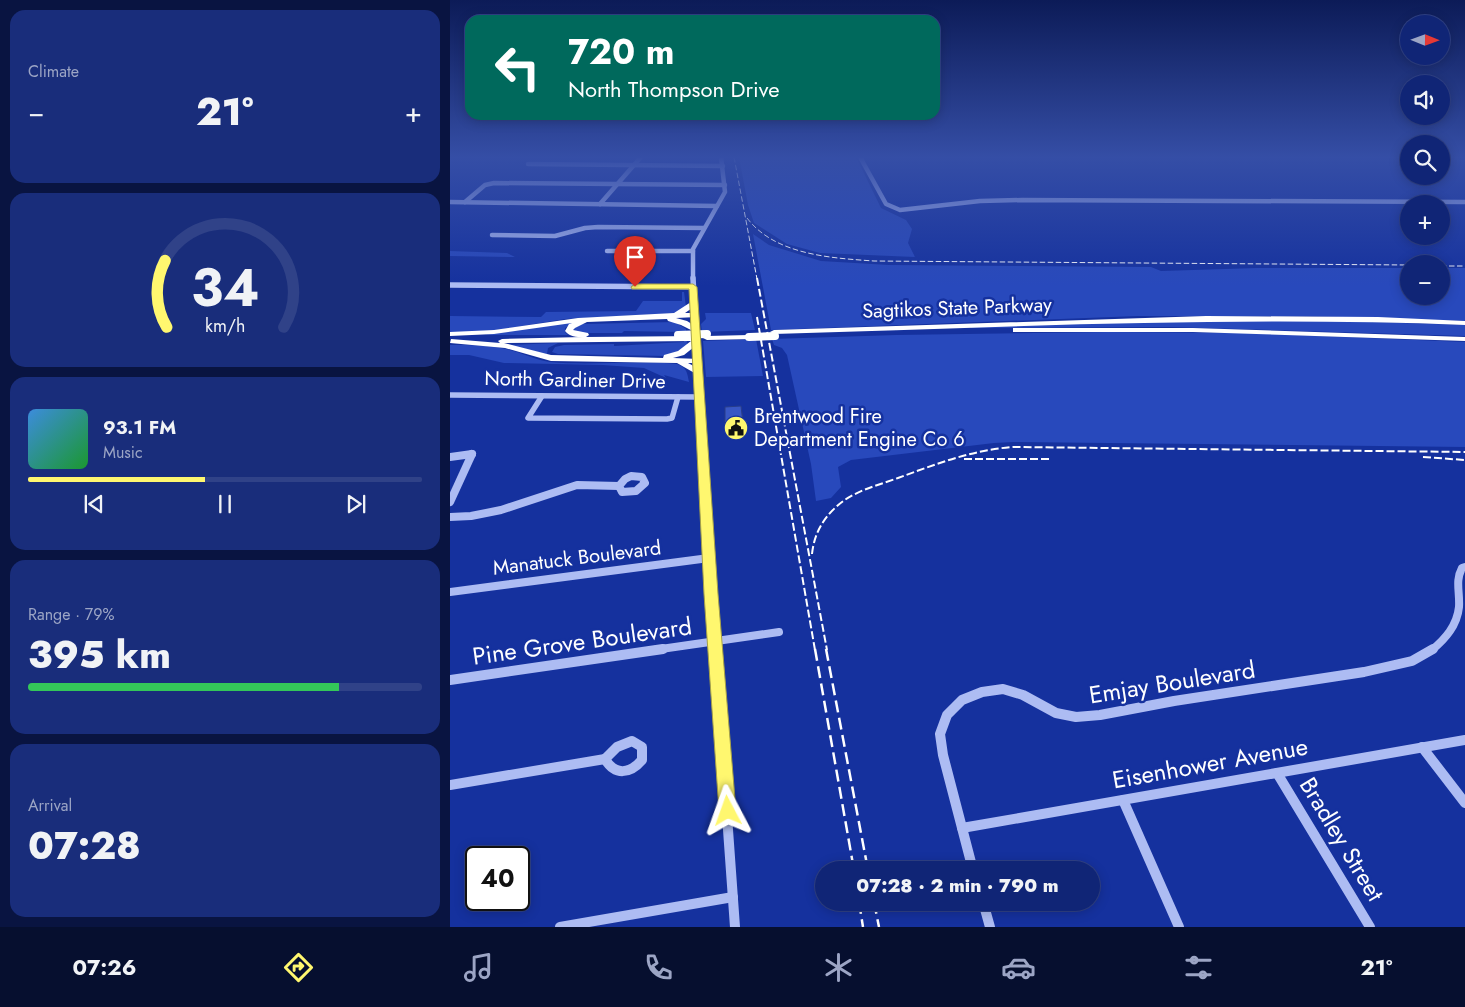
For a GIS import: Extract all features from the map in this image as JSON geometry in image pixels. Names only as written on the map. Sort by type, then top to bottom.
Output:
[{"type":"highway","points":[[672,318],[694,304]]},
{"type":"highway","points":[[610,338],[574,334],[568,330],[575,324],[583,322],[694,317]]},
{"type":"highway","name":"Sagtikos State Parkway","points":[[450,338],[677,337],[1223,317],[1465,323]]},
{"type":"highway","points":[[450,338],[578,320],[672,318],[695,330]]},
{"type":"highway","name":"Sagtikos State Parkway","points":[[774,334],[1118,329],[1291,332],[1465,339]]},
{"type":"highway","points":[[450,338],[505,346],[551,358],[697,360]]},
{"type":"highway","points":[[610,338],[560,344],[553,347],[550,352],[560,356],[661,360],[683,364],[698,372]]},
{"type":"highway","points":[[661,360],[681,353],[696,341]]},
{"type":"street","points":[[600,204],[603,200]]},
{"type":"street","points":[[720,200],[693,251],[693,287],[709,558],[735,927]]},
{"type":"street","points":[[884,200],[892,208],[900,210],[972,202],[1016,200]]},
{"type":"street","points":[[1080,200],[1465,202]]},
{"type":"street","points":[[450,202],[717,206]]},
{"type":"street","points":[[492,235],[555,236],[585,228],[598,227],[704,228]]},
{"type":"street","points":[[607,251],[693,251]]},
{"type":"street","points":[[450,285],[693,287]]},
{"type":"street","name":"North Gardiner Drive","points":[[450,395],[699,397]]},
{"type":"street","points":[[542,396],[528,418],[535,420],[668,419],[672,418],[678,397]]},
{"type":"street","points":[[450,457],[472,454],[450,502]]},
{"type":"street","points":[[450,517],[471,516],[501,510],[577,485],[619,486]]},
{"type":"street","name":"Manatuck Boulevard","points":[[450,592],[709,558]]},
{"type":"street","name":"Emjay Boulevard","points":[[971,861],[943,755],[940,734],[947,716],[962,700],[982,692],[1002,689],[1023,695],[1056,714],[1076,717],[1380,669],[1412,661],[1431,651],[1445,639],[1455,623],[1459,607],[1457,577],[1462,568],[1465,567]]},
{"type":"street","name":"Pine Grove Boulevard","points":[[450,680],[778,632]]},
{"type":"street","name":"Eisenhower Avenue","points":[[962,828],[1465,740]]},
{"type":"street","points":[[1422,747],[1465,803]]},
{"type":"street","points":[[450,785],[605,760]]},
{"type":"street","name":"Bradley Street","points":[[1277,773],[1370,927]]},
{"type":"street","points":[[1123,800],[1180,927]]},
{"type":"street","points":[[560,927],[733,896]]},
{"type":"street","points":[[986,911],[990,927]]},
{"type":"shaded area","points":[[747,200],[877,200],[881,208],[906,220],[912,229],[908,243],[915,257],[820,253],[787,244],[754,223]]},
{"type":"shaded area","points":[[753,234],[769,245],[821,261],[889,265],[1151,267],[1161,271],[1257,268],[1400,268],[1400,305],[1450,305],[1450,268],[1465,268],[1465,321],[1311,316],[1138,316],[771,330]]},
{"type":"shaded area","points":[[450,251],[507,253],[515,257],[450,256]]},
{"type":"shaded area","points":[[682,292],[684,292],[686,307],[678,313],[565,319],[497,330],[450,333],[450,316],[541,317],[546,312],[636,311],[643,301],[682,301]]},
{"type":"shaded area","points":[[705,313],[751,313],[755,330],[702,332],[701,324],[706,319]]},
{"type":"shaded area","points":[[1275,319],[1465,325],[1465,336],[1170,327],[971,328],[971,326]]},
{"type":"shaded area","points":[[578,321],[565,328],[565,332],[568,335],[485,335]]},
{"type":"shaded area","points":[[675,322],[686,329],[687,345],[683,349],[665,356],[558,354],[552,352],[555,347],[564,345],[614,344],[614,346],[684,342],[683,332],[624,331],[622,333],[577,333],[571,330],[582,324]]},
{"type":"shaded area","points":[[1108,332],[1244,333],[1465,342],[1465,447],[994,443],[851,460],[838,467],[841,487],[831,498],[816,501],[811,464],[787,355],[782,348],[774,345],[772,339]]},
{"type":"shaded area","points":[[756,339],[763,376],[706,377],[703,341]]},
{"type":"shaded area","points":[[558,343],[548,348],[547,354],[507,345]]},
{"type":"shaded area","points":[[450,345],[512,350],[550,362],[677,364],[686,371],[689,382],[664,375],[666,378],[644,368],[603,365],[504,363],[469,355],[450,355]]},
{"type":"building","points":[[741,406],[743,423],[725,426],[725,407]]},
{"type":"railway","points":[[742,200],[757,279]]},
{"type":"railway","points":[[747,218],[773,240],[788,247],[822,256],[874,261],[1400,265]]},
{"type":"railway","points":[[1450,266],[1465,266]]},
{"type":"railway","points":[[757,278],[827,650]]},
{"type":"railway","points":[[757,317],[815,650]]},
{"type":"railway","points":[[812,554],[817,534],[823,523],[843,501],[865,490],[940,463],[983,451],[1013,447],[1465,452]]},
{"type":"railway","points":[[1423,457],[1465,460]]},
{"type":"railway","points":[[964,459],[1052,459]]},
{"type":"railway","points":[[815,649],[852,861]]},
{"type":"railway","points":[[826,649],[866,861]]},
{"type":"railway","points":[[860,911],[863,927]]},
{"type":"railway","points":[[876,911],[879,927]]},
{"type":"place","name":"Brentwood Fire Department Engine Co 6","points":[[736,428]]},
{"type":"route","points":[[635,287],[693,287],[711,594],[728,811]]}]
